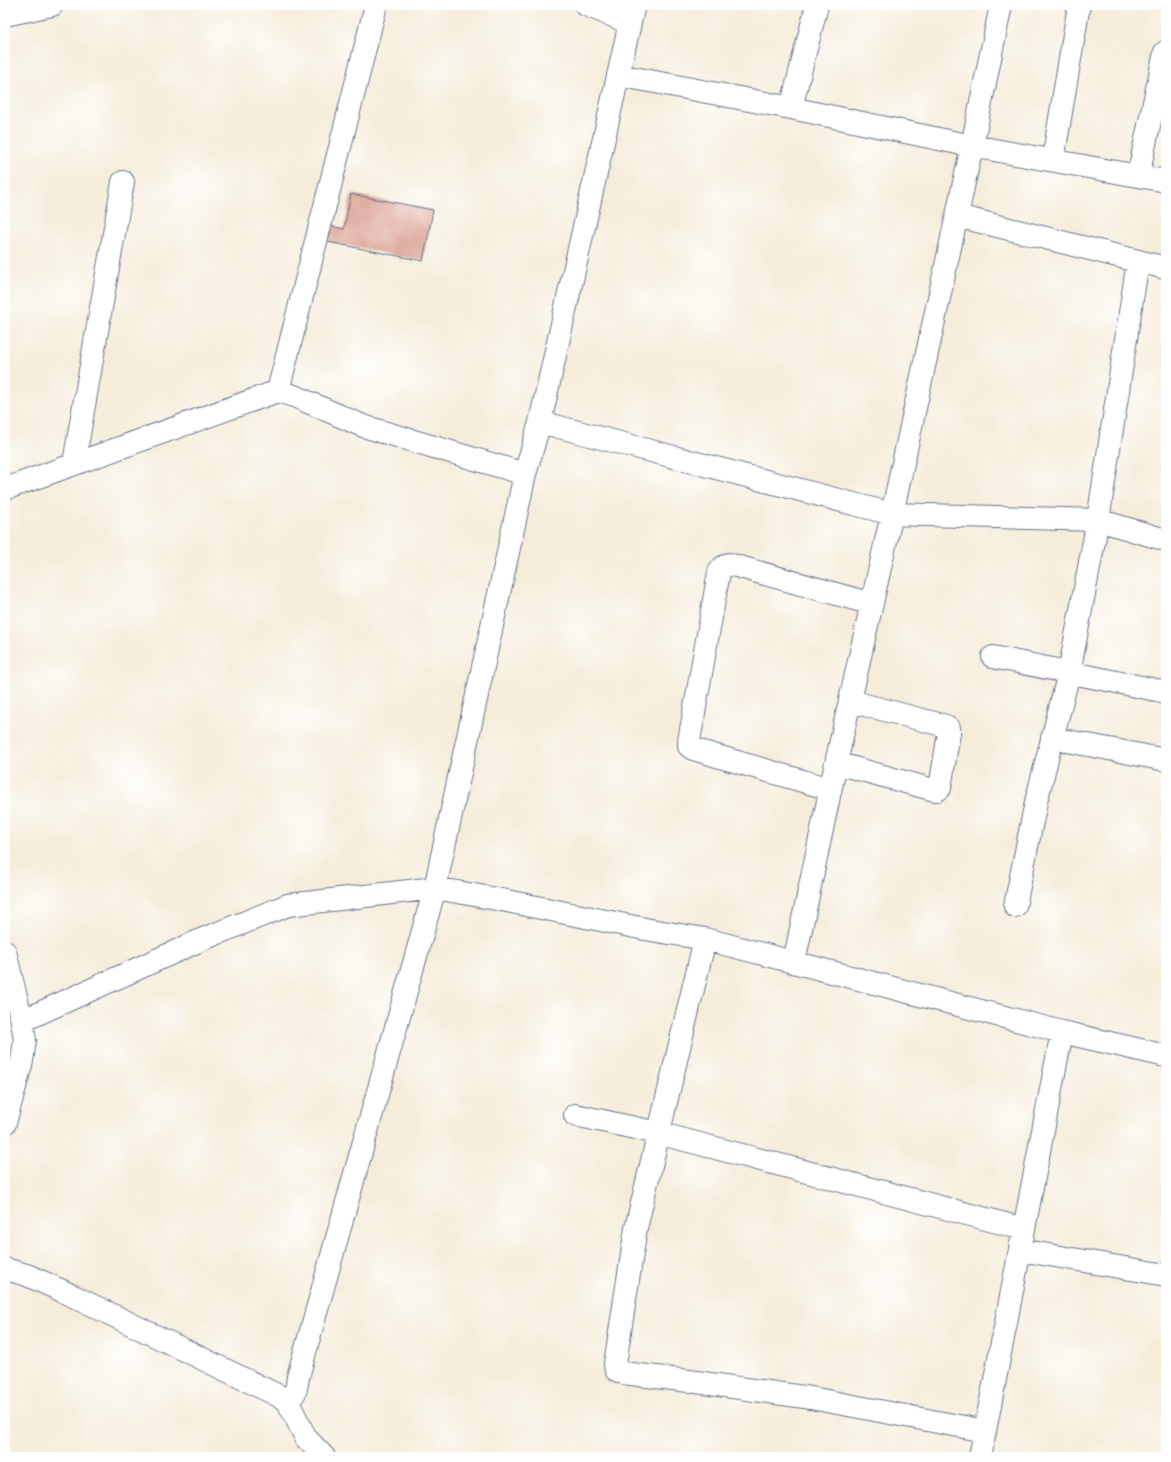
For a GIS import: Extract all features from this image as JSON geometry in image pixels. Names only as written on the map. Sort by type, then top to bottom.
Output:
[{"type":"street","points":[[5,15],[52,5]]},
{"type":"street","points":[[278,391],[376,5]]},
{"type":"street","points":[[5,1269],[27,1275],[69,1294],[281,1397],[291,1397],[296,1390],[298,1377],[435,888],[525,474],[540,422],[632,14],[586,5]]},
{"type":"street","points":[[790,108],[817,5]]},
{"type":"street","points":[[794,962],[830,790],[957,216],[1001,5]]},
{"type":"street","points":[[1053,160],[1079,5]]},
{"type":"street","points":[[1138,176],[1166,52]]},
{"type":"street","points":[[618,75],[790,108],[972,146],[1166,181]]},
{"type":"street","points":[[74,463],[123,182]]},
{"type":"street","points":[[957,216],[1166,268]]},
{"type":"street","points":[[1015,906],[1036,802],[1069,673],[1098,520],[1138,261]]},
{"type":"street","points":[[5,489],[278,391],[294,396],[363,426],[525,474]]},
{"type":"street","points":[[540,422],[892,514],[1098,520],[1166,540]]},
{"type":"street","points":[[830,790],[693,749],[689,746],[720,572],[723,567],[729,564],[872,604]]},
{"type":"street","points":[[993,657],[1166,692]]},
{"type":"street","points":[[836,763],[934,790],[940,788],[949,728],[850,701]]},
{"type":"street","points":[[1052,738],[1166,760]]},
{"type":"street","points":[[22,1021],[203,939],[288,905],[435,888],[705,939],[1062,1032],[1166,1056]]},
{"type":"street","points":[[705,939],[636,1228],[615,1364],[616,1370],[623,1373],[689,1380],[811,1398],[985,1431]]},
{"type":"street","points":[[5,952],[22,1021],[25,1040],[22,1061],[5,1123]]},
{"type":"street","points":[[980,1457],[1062,1032]]},
{"type":"street","points":[[575,1115],[658,1133],[1022,1240],[1166,1275]]},
{"type":"street","points":[[286,1398],[306,1438],[324,1457]]},
{"type":"building","points":[[351,194],[433,210],[423,261],[328,242],[331,226],[344,229]]}]
